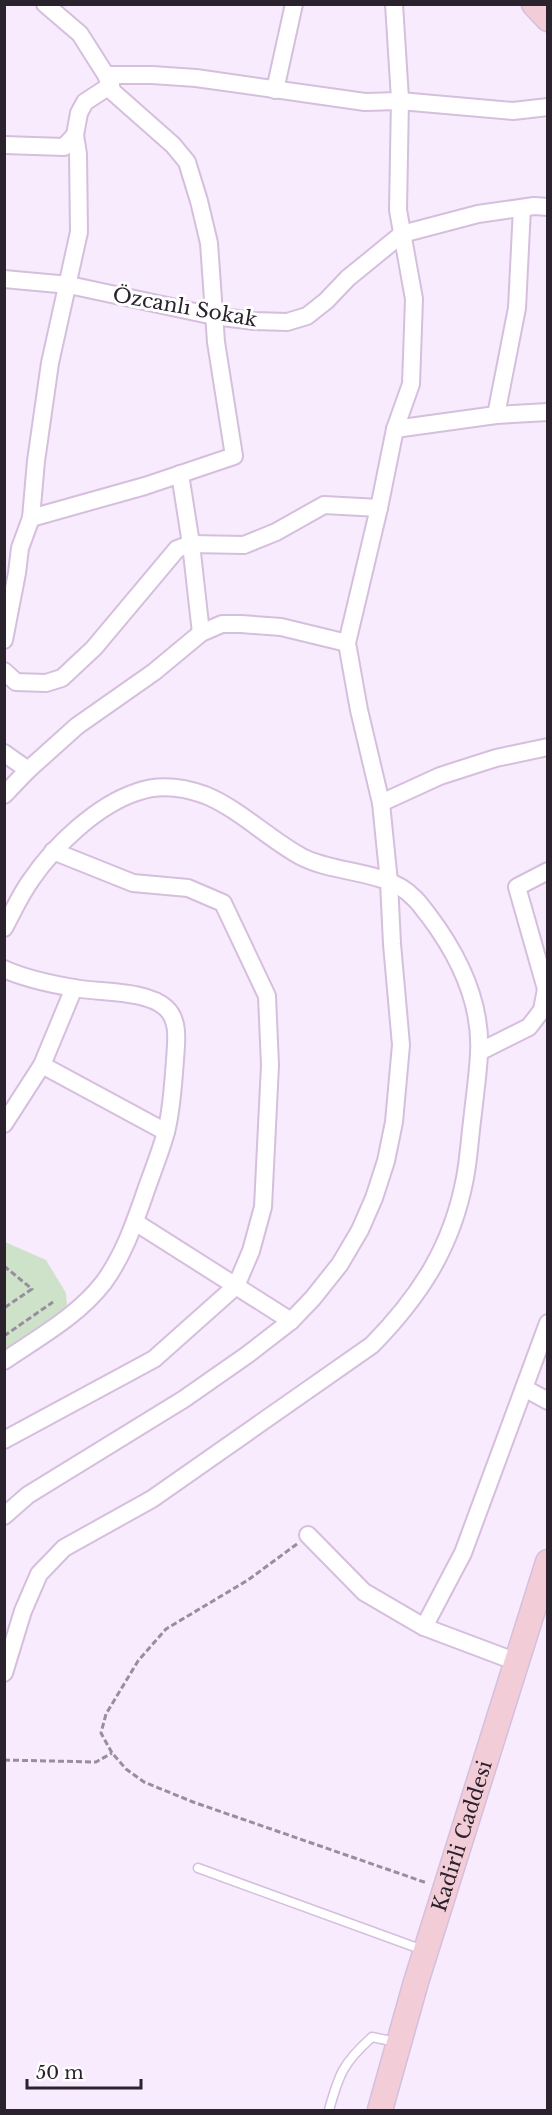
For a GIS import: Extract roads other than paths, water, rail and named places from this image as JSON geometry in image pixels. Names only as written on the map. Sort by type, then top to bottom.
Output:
[{"type":"main road","name":"Kadirli Caddesi","points":[[381,2110],[426,1951],[517,1662],[542,1599],[548,1562]]},
{"type":"street","points":[[31,518],[234,456],[216,342],[208,243],[199,201],[187,162],[173,146],[113,92],[109,80],[80,34],[45,4]]},
{"type":"street","points":[[275,90],[294,4]]},
{"type":"street","points":[[4,1516],[28,1495],[184,1399],[291,1321],[314,1298],[345,1256],[374,1198],[386,1161],[394,1122],[401,1045],[389,882],[381,803],[346,643],[379,508],[395,429],[411,384],[414,299],[398,210],[400,101],[394,4]]},
{"type":"street","points":[[4,640],[17,573],[12,546],[31,518],[36,461],[50,363],[79,232],[78,154],[75,135],[79,113],[85,102],[109,80],[152,75],[364,102],[400,101],[513,111],[548,107]]},
{"type":"street","points":[[4,145],[64,147],[75,135]]},
{"type":"street","name":"Özcanlı Sokak","points":[[4,279],[69,285],[214,315],[254,321],[287,322],[307,316],[326,301],[348,278],[402,234],[478,214],[548,207]]},
{"type":"street","points":[[496,415],[517,308],[522,208]]},
{"type":"street","points":[[395,429],[496,415],[548,412]]},
{"type":"street","points":[[180,474],[201,633]]},
{"type":"street","points":[[4,671],[16,682],[46,683],[62,678],[94,648],[177,549],[191,544],[244,545],[276,532],[324,505],[379,508]]},
{"type":"street","points":[[4,795],[77,726],[154,672],[201,633],[222,624],[241,624],[281,627],[346,643]]},
{"type":"street","points":[[381,803],[440,776],[496,758],[548,747]]},
{"type":"street","points":[[4,753],[28,770]]},
{"type":"street","points":[[4,928],[30,881],[53,851],[75,829],[116,801],[137,792],[159,787],[182,788],[207,796],[302,857],[323,865],[389,882],[401,887],[414,897],[445,938],[462,968],[476,1013],[479,1052],[465,1178],[455,1216],[440,1254],[423,1286],[372,1345],[152,1499],[64,1548],[39,1574],[23,1611],[4,1673]]},
{"type":"street","points":[[4,1440],[154,1359],[236,1286],[251,1251],[263,1207],[270,1065],[267,996],[223,903],[188,888],[133,883],[53,851]]},
{"type":"street","points":[[479,1052],[530,1027],[542,1010],[546,989],[517,887],[548,872]]},
{"type":"street","points":[[4,969],[18,975],[74,988],[158,1001],[168,1010],[174,1022],[176,1038],[171,1105],[166,1132],[135,1222],[118,1260],[103,1283],[86,1302],[4,1361]]},
{"type":"street","points":[[4,1124],[42,1065],[74,988]]},
{"type":"street","points":[[42,1065],[166,1132]]},
{"type":"street","points":[[135,1222],[291,1321]]},
{"type":"street","points":[[424,1627],[463,1553],[548,1323]]},
{"type":"street","points":[[524,1388],[548,1401]]},
{"type":"street","points":[[308,1536],[364,1592],[424,1627],[517,1662]]},
{"type":"lane","points":[[198,1868],[426,1951]]},
{"type":"lane","points":[[329,2110],[338,2078],[353,2054],[372,2037],[399,2043]]}]
